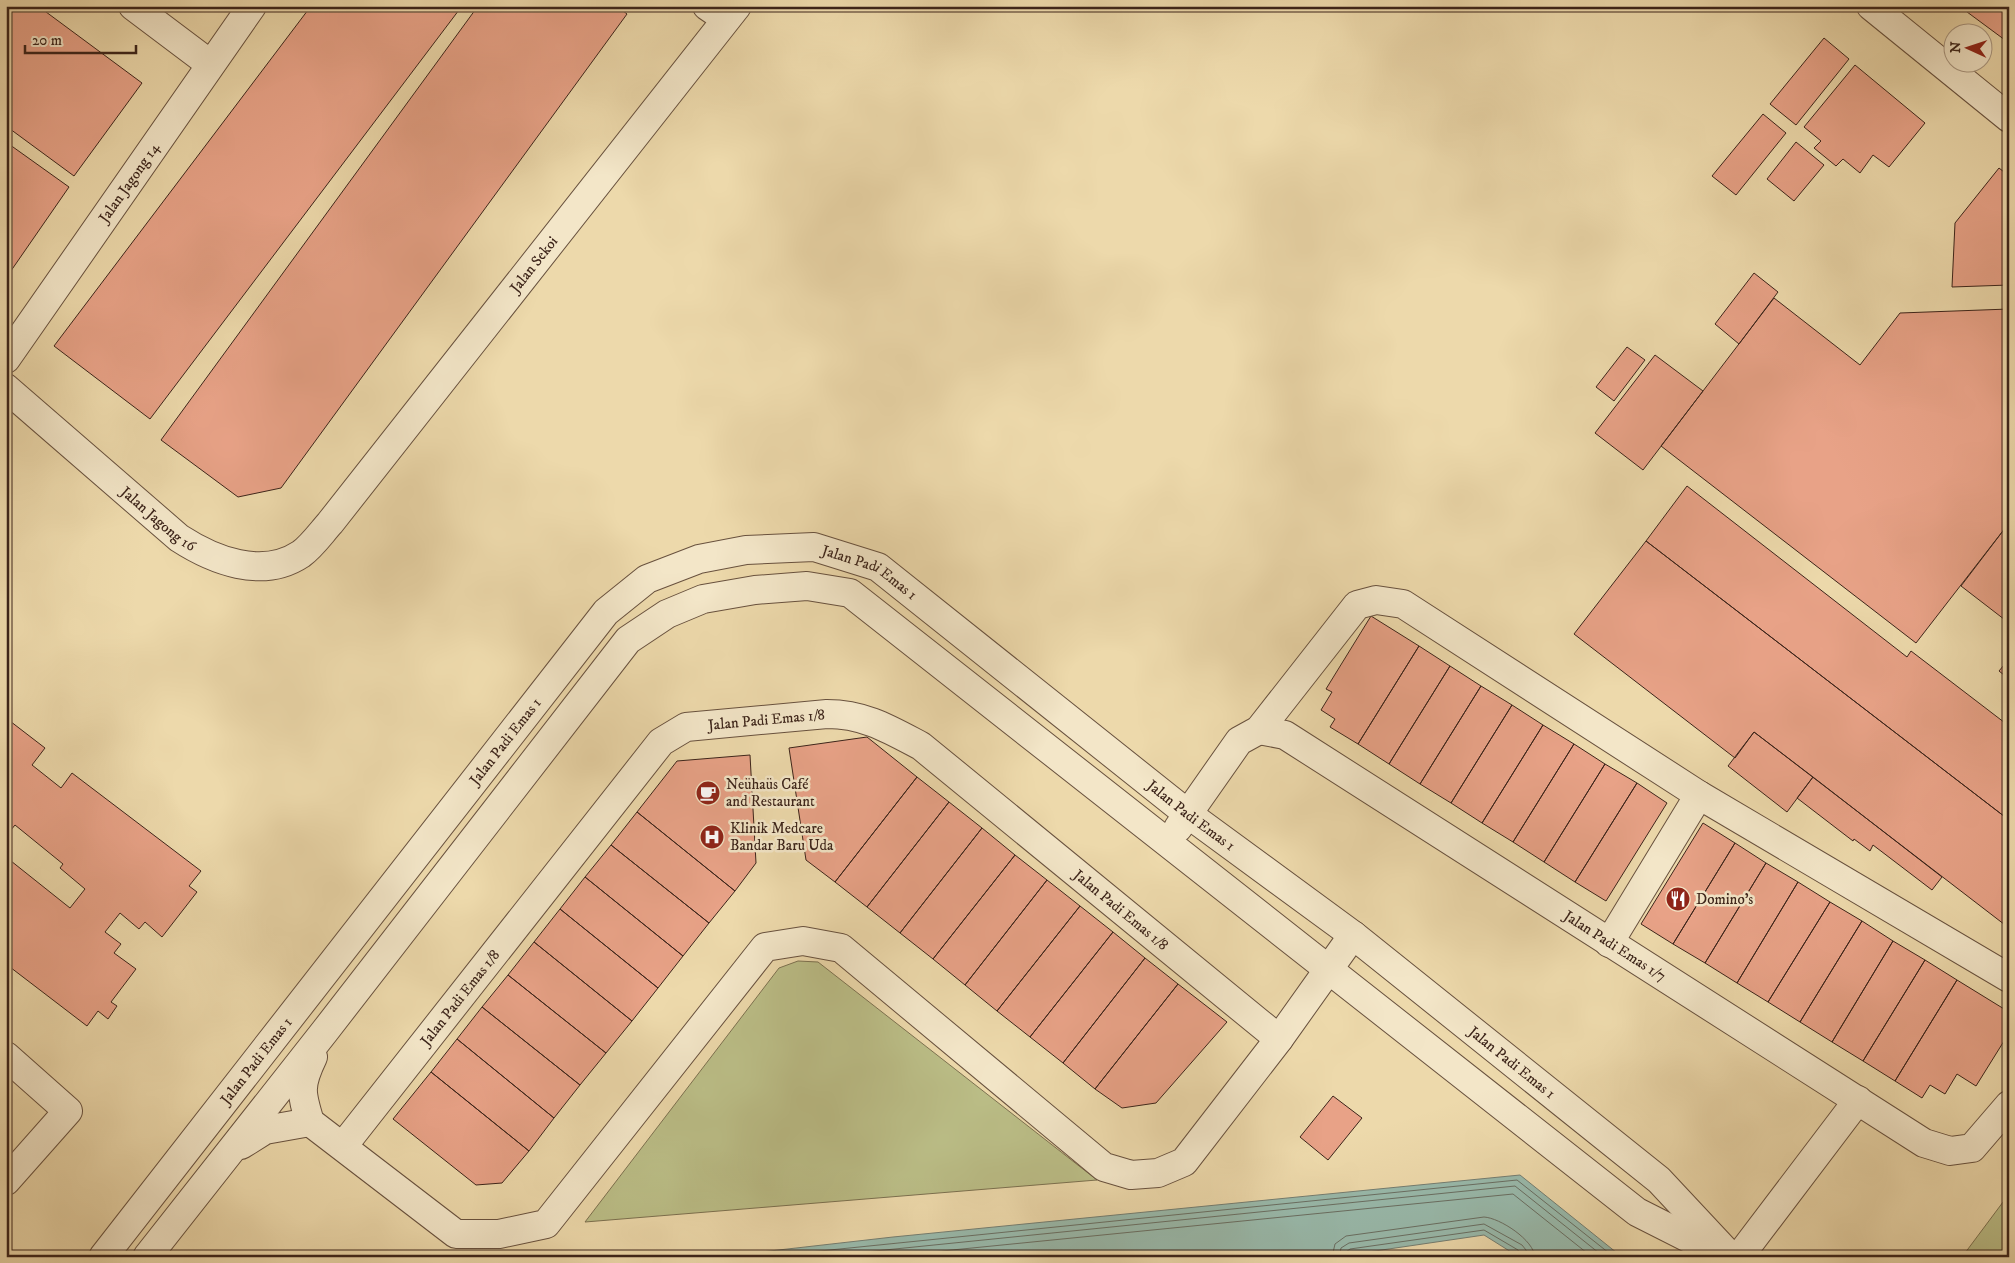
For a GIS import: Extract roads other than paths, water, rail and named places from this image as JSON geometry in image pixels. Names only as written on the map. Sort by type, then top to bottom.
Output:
[{"type":"street","points":[[133,6],[210,64]]},
{"type":"street","name":"Jalan Jagong 14","points":[[6,359],[252,6]]},
{"type":"street","points":[[1871,6],[2009,118]]},
{"type":"street","name":"Jalan Sekoi","points":[[330,523],[723,11]]},
{"type":"street","name":"Jalan Jagong 16","points":[[6,388],[179,538],[203,554],[227,563],[254,566],[281,564],[302,553],[330,523]]},
{"type":"street","name":"Jalan Padi Emas 1","points":[[103,1257],[606,612],[646,579],[699,559],[746,550],[814,547],[878,567],[1188,814],[1353,935],[1659,1180],[1731,1257]]},
{"type":"street","name":"Jalan Padi Emas 1","points":[[147,1257],[628,640],[667,614],[703,599],[755,590],[806,586],[850,592],[1328,971],[1637,1212],[1726,1257]]},
{"type":"street","points":[[1167,844],[1239,741],[1258,730],[1357,605],[1376,600],[1403,604],[1699,795],[2009,978]]},
{"type":"street","name":"Jalan Padi Emas 1/8","points":[[343,1146],[661,742],[686,727],[848,714],[890,729],[921,746],[1278,1039]]},
{"type":"street","name":"Jalan Padi Emas 1/7","points":[[1258,730],[1285,735],[1924,1143],[1950,1151],[1972,1148],[2009,1105]]},
{"type":"street","points":[[1609,943],[1699,795]]},
{"type":"street","points":[[325,1031],[305,1075],[301,1094],[310,1122],[456,1234],[499,1234],[546,1224],[765,947],[803,941],[841,948],[1104,1166],[1131,1175],[1158,1173],[1184,1162],[1278,1039],[1353,935]]},
{"type":"street","points":[[6,1056],[68,1111],[8,1177]]},
{"type":"street","points":[[1739,1257],[1858,1100]]},
{"type":"street","points":[[230,1152],[265,1130],[310,1122]]},
{"type":"water","points":[[1520,1175],[1622,1257],[1519,1257],[1484,1235],[1334,1257],[717,1257],[893,1237]]},
{"type":"place","name":"Neühaüs Café and Restaurant","points":[[708,793]]},
{"type":"place","name":"Klinik Medcare Bandar Baru Uda","points":[[712,837]]},
{"type":"place","name":"Domino's","points":[[1678,899]]}]
